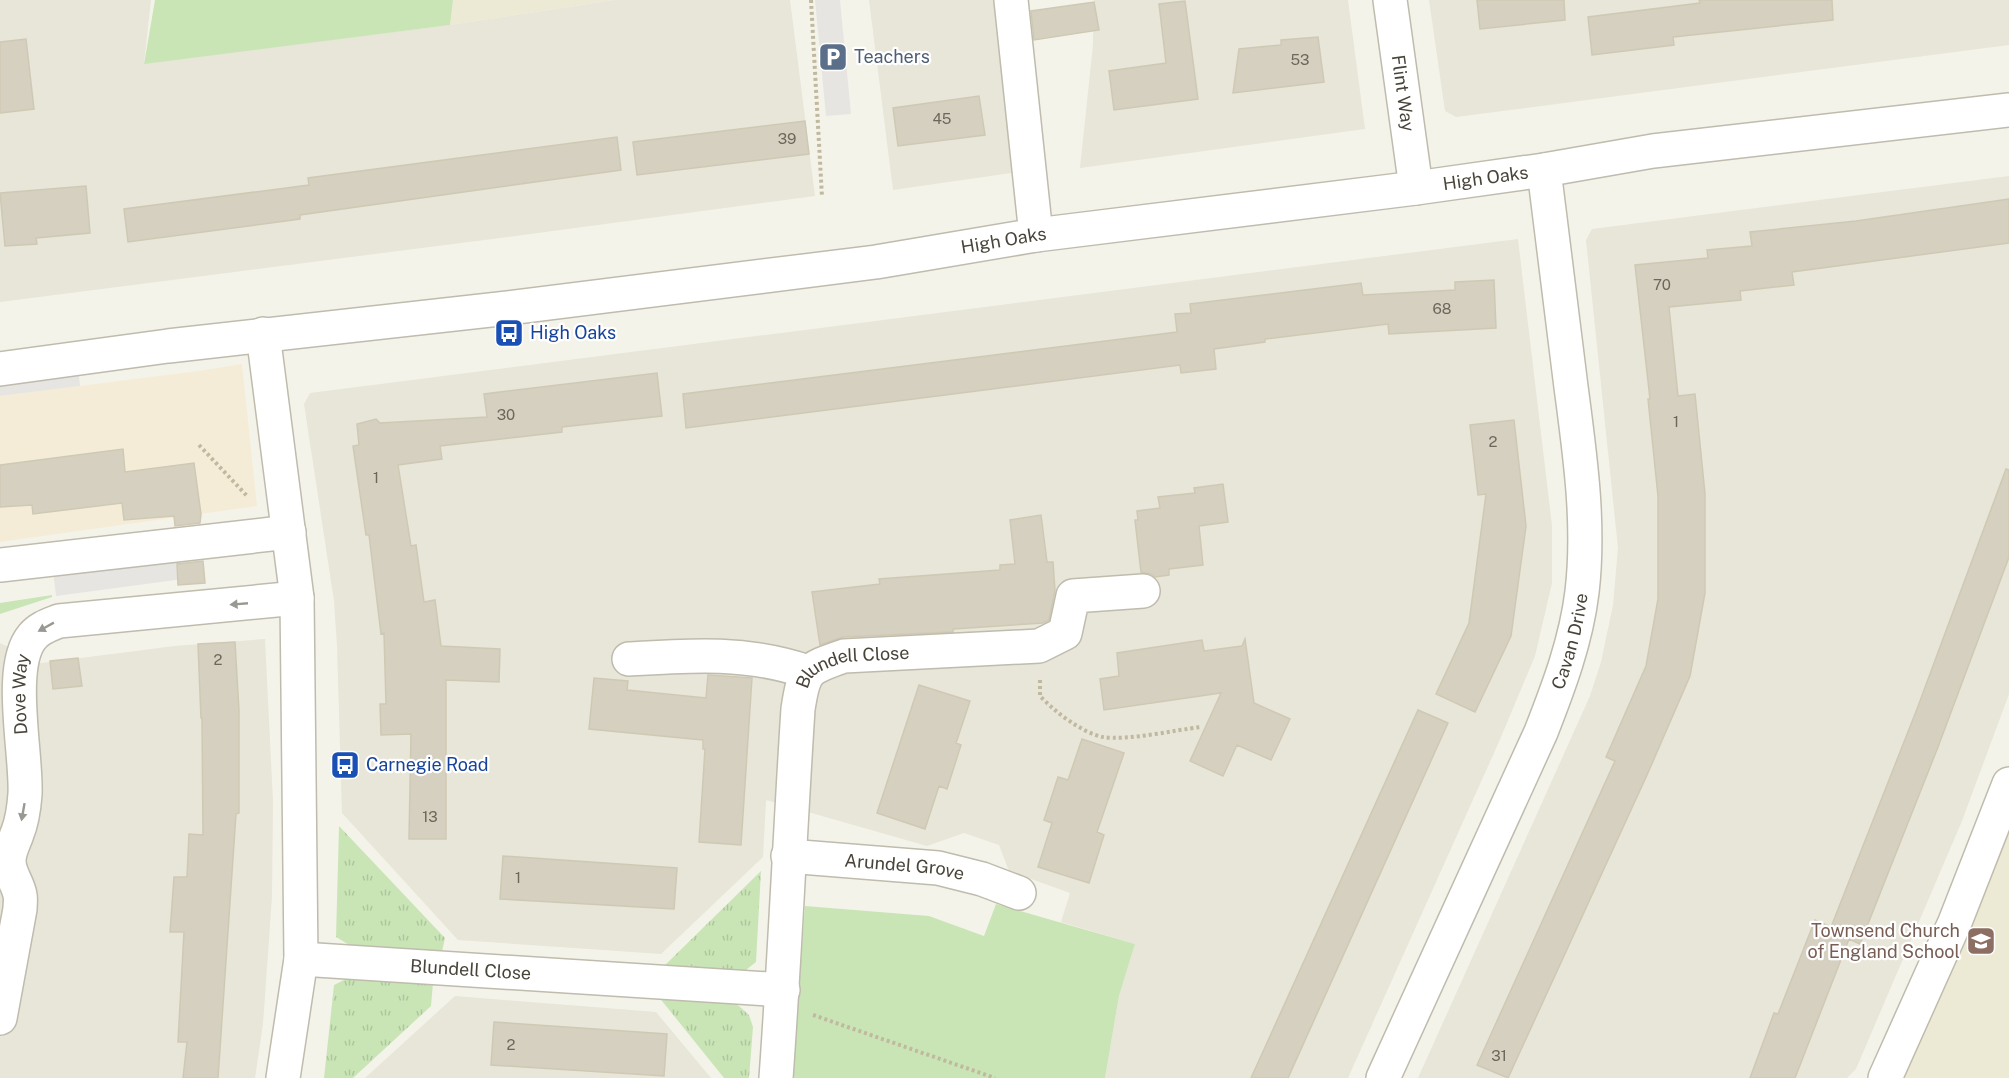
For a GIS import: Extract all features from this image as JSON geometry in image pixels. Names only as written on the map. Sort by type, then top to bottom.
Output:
[{"type":"street","points":[[1011,0],[1036,235]]},
{"type":"street","name":"Flint Way","points":[[1390,0],[1416,188]]},
{"type":"street","name":"High Oaks","points":[[0,369],[263,334],[508,308],[876,262],[1036,235],[1416,188],[1653,152],[2009,110]]},
{"type":"street","name":"Cavan Drive","points":[[1383,1078],[1541,732],[1559,687],[1576,625],[1582,592],[1585,544],[1582,472],[1544,170]]},
{"type":"street","points":[[263,334],[276,534],[297,598],[301,959],[283,1078]]},
{"type":"street","points":[[0,565],[276,534]]},
{"type":"street","name":"Blundell Close","points":[[776,1078],[798,709],[801,688],[808,672],[823,663],[844,656],[1039,646],[1065,633],[1073,596],[1143,591]]},
{"type":"street","name":"Dove Way","points":[[0,1018],[20,909],[20,896],[9,861],[11,848],[23,816],[25,793],[20,680],[22,660],[32,636],[43,627],[59,621],[297,598]]},
{"type":"street","points":[[629,659],[689,655],[745,657],[782,663],[808,672]]},
{"type":"street","points":[[1885,1078],[1955,922],[2009,784]]},
{"type":"street","name":"Arundel Grove","points":[[788,856],[938,868],[982,879],[1019,892]]},
{"type":"street","name":"Blundell Close","points":[[301,959],[782,997]]},
{"type":"path","points":[[811,0],[822,197]]},
{"type":"path","points":[[199,446],[257,506],[276,534]]},
{"type":"path","points":[[1039,646],[1040,696],[1051,707],[1085,730],[1102,737],[1119,738],[1201,727]]},
{"type":"path","points":[[782,997],[995,1078]]},
{"type":"shaded area","points":[[0,0],[151,0],[144,63],[450,25],[614,0],[790,0],[815,196],[0,302]]},
{"type":"shaded area","points":[[453,0],[614,0],[450,25]]},
{"type":"shaded area","name":"Teachers","points":[[815,0],[840,0],[851,114],[826,116]]},
{"type":"shaded area","points":[[869,0],[994,0],[1018,172],[893,190]]},
{"type":"shaded area","points":[[1094,0],[1348,0],[1365,129],[1080,168],[1093,45]]},
{"type":"shaded area","points":[[1429,0],[2009,0],[2009,45],[1456,117],[1445,111]]},
{"type":"shaded area","points":[[2009,176],[2009,694],[1962,821],[1856,1069],[1847,1078],[1418,1078],[1590,696],[1601,662],[1613,605],[1618,548],[1586,240],[1592,229]]},
{"type":"shaded area","points":[[1518,239],[1552,526],[1552,583],[1535,656],[1498,744],[1348,1078],[1105,1078],[1119,996],[1135,944],[1061,922],[1070,893],[1009,871],[999,845],[964,833],[927,846],[766,800],[763,857],[661,954],[458,940],[342,813],[334,601],[304,404],[310,393]]},
{"type":"shaded area","points":[[77,358],[80,386],[0,396],[0,369]]},
{"type":"shaded area","points":[[242,364],[257,506],[0,542],[0,396]]},
{"type":"shaded area","points":[[179,545],[183,579],[56,596],[52,562]]},
{"type":"shaded area","points":[[265,639],[273,801],[272,897],[263,1024],[255,1078],[0,1078],[0,643],[41,663],[175,646]]},
{"type":"shaded area","name":"Townsend Church of England School","points":[[2009,804],[2009,1078],[1898,1078]]},
{"type":"shaded area","points":[[455,996],[656,1012],[711,1078],[365,1078]]},
{"type":"green space","points":[[155,0],[453,0],[450,25],[144,64]]},
{"type":"green space","points":[[52,595],[52,597],[0,614],[0,603]]},
{"type":"green space","points":[[339,826],[445,938],[441,956],[351,946],[336,937]]},
{"type":"green space","points":[[761,871],[756,962],[746,970],[732,975],[660,970]]},
{"type":"green space","points":[[996,904],[1135,944],[1119,996],[1105,1078],[792,1078],[805,906],[929,916],[984,936]]},
{"type":"green space","points":[[352,976],[433,983],[431,1006],[353,1078],[324,1078],[334,985]]},
{"type":"green space","points":[[658,996],[728,1001],[739,1006],[749,1015],[753,1027],[749,1078],[724,1078]]},
{"type":"building","points":[[1477,0],[1564,0],[1565,20],[1480,29]]},
{"type":"building","points":[[1699,0],[1832,0],[1833,20],[1673,37],[1674,45],[1592,55],[1588,17],[1700,3]]},
{"type":"building","points":[[1185,1],[1198,99],[1114,110],[1109,71],[1166,63],[1159,4]]},
{"type":"building","points":[[1094,2],[1099,30],[1034,40],[1031,11]]},
{"type":"building","points":[[1318,37],[1324,82],[1233,93],[1239,49],[1281,45],[1281,40]]},
{"type":"building","points":[[26,39],[34,109],[0,113],[0,42]]},
{"type":"building","points":[[979,96],[985,135],[898,146],[893,108]]},
{"type":"building","points":[[805,121],[809,154],[637,175],[633,142]]},
{"type":"building","points":[[617,137],[621,170],[300,215],[300,219],[128,242],[124,209],[309,185],[308,178]]},
{"type":"building","points":[[86,186],[90,233],[36,238],[37,244],[5,246],[0,193]]},
{"type":"building","points":[[2009,199],[2009,243],[1792,272],[1794,285],[1740,291],[1741,300],[1669,307],[1678,396],[1695,394],[1705,494],[1705,593],[1690,676],[1508,1078],[1477,1065],[1615,761],[1606,757],[1646,666],[1658,599],[1658,496],[1635,265],[1708,258],[1707,250],[1752,246],[1750,232],[1856,221]]},
{"type":"building","points":[[1494,280],[1496,328],[1389,334],[1388,324],[1265,339],[1265,342],[1214,349],[1216,369],[1181,373],[1180,365],[686,428],[683,394],[1177,332],[1175,314],[1191,313],[1190,304],[1361,283],[1363,295],[1455,290],[1455,282]]},
{"type":"building","points":[[657,373],[662,416],[562,427],[562,432],[440,446],[442,459],[398,465],[411,546],[416,545],[424,602],[435,600],[441,646],[500,649],[499,682],[446,680],[446,839],[409,839],[411,734],[381,735],[380,704],[386,704],[384,633],[381,634],[369,535],[366,535],[353,446],[359,445],[357,424],[376,419],[380,423],[487,417],[484,394]]},
{"type":"building","points":[[1514,420],[1526,526],[1511,636],[1475,712],[1436,694],[1469,623],[1486,494],[1478,495],[1470,425]]},
{"type":"building","points":[[123,449],[125,472],[194,463],[201,514],[200,523],[175,526],[174,516],[124,520],[122,503],[33,514],[32,505],[0,507],[0,465]]},
{"type":"building","points":[[2006,469],[2009,470],[2009,557],[1938,747],[1860,944],[1849,939],[1795,1078],[1750,1078],[1774,1013],[1778,1014],[1815,920],[1831,927],[1917,709]]},
{"type":"building","points":[[1223,484],[1228,522],[1199,526],[1203,565],[1169,569],[1169,575],[1155,577],[1141,572],[1135,520],[1138,520],[1137,511],[1160,508],[1158,497],[1195,493],[1194,488]]},
{"type":"building","points":[[1041,515],[1047,562],[1053,562],[1055,591],[1049,620],[1043,623],[953,629],[953,632],[843,637],[820,645],[812,592],[880,584],[879,579],[1000,570],[1000,565],[1015,564],[1010,520]]},
{"type":"building","points":[[203,561],[205,583],[178,585],[177,564]]},
{"type":"building","points":[[1245,639],[1254,703],[1290,719],[1271,760],[1237,745],[1223,776],[1190,761],[1221,693],[1104,710],[1100,679],[1119,676],[1117,653],[1202,640],[1204,651],[1242,646]]},
{"type":"building","points":[[235,642],[239,711],[239,813],[236,814],[218,1078],[183,1078],[187,1042],[178,1042],[184,932],[170,932],[174,877],[187,877],[189,834],[203,835],[202,718],[198,644]]},
{"type":"building","points":[[78,658],[82,686],[53,689],[50,661]]},
{"type":"building","points":[[708,675],[752,678],[741,845],[699,842],[705,749],[703,749],[703,740],[589,729],[594,678],[628,681],[627,690],[706,698]]},
{"type":"building","points":[[919,685],[970,701],[956,743],[961,745],[947,789],[939,786],[925,829],[877,813]]},
{"type":"building","points":[[1418,710],[1448,723],[1288,1078],[1251,1078]]},
{"type":"building","points":[[1082,739],[1124,753],[1097,832],[1104,835],[1089,883],[1038,867],[1052,823],[1044,820],[1058,777],[1068,780]]},
{"type":"building","points":[[503,856],[677,868],[674,909],[500,899]]},
{"type":"building","points":[[494,1022],[667,1034],[664,1076],[491,1065]]},
{"type":"place","name":"Teachers","points":[[833,57]]},
{"type":"place","name":"High Oaks","points":[[509,333]]},
{"type":"place","name":"Carnegie Road","points":[[345,765]]},
{"type":"place","name":"Townsend Church of England School","points":[[1981,941]]}]
